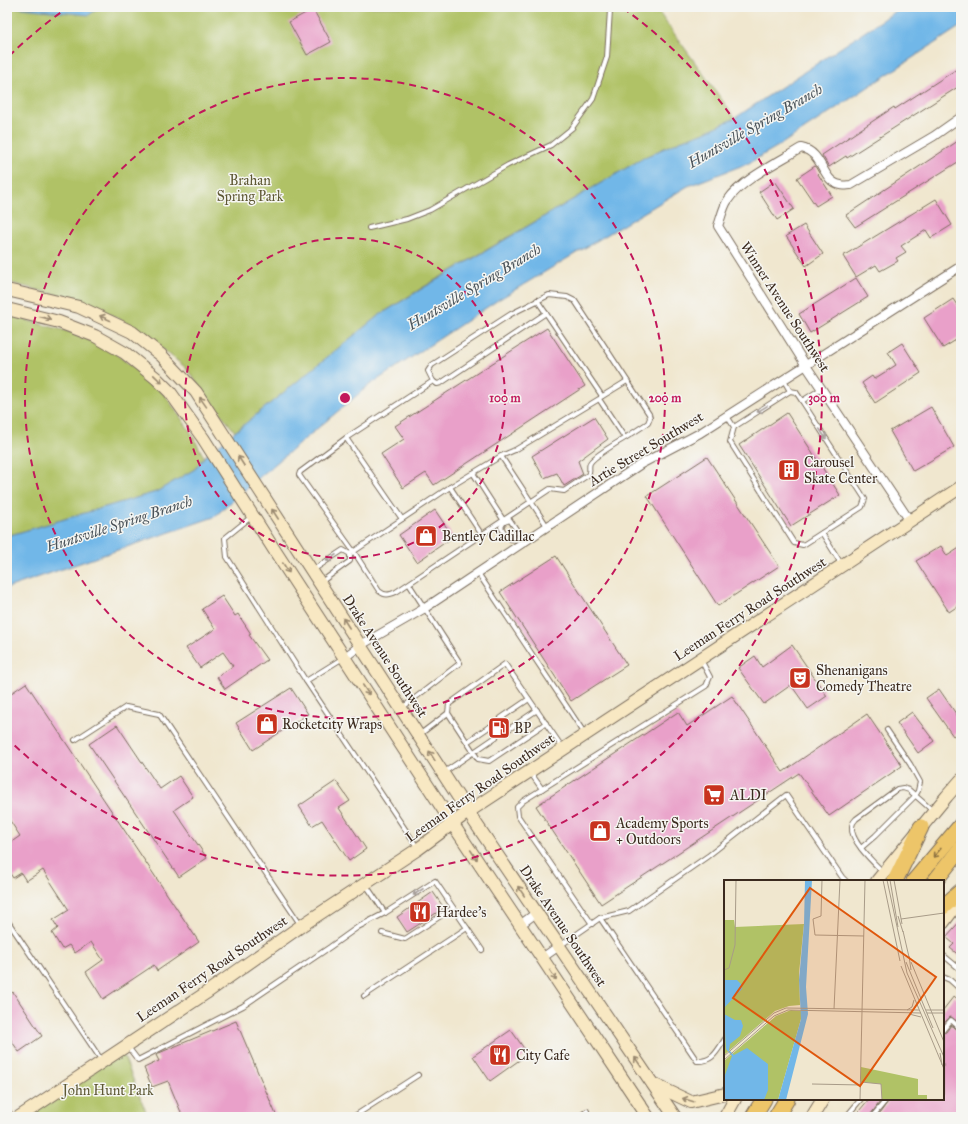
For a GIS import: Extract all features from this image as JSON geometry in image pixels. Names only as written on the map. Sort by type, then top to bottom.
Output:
[{"type":"highway","points":[[915,880],[961,825]]},
{"type":"highway","points":[[886,878],[921,827]]},
{"type":"highway","points":[[936,880],[961,848]]},
{"type":"highway","points":[[944,906],[961,891]]},
{"type":"highway","points":[[753,1117],[763,1100]]},
{"type":"highway","points":[[776,1117],[786,1100]]},
{"type":"street","name":"Winner Avenue Southwest","points":[[910,521],[806,364],[718,226],[726,201],[733,192],[801,148],[809,150],[815,155],[830,180],[840,185],[851,185],[934,136],[961,117]]},
{"type":"street","name":"Artie Street Southwest","points":[[345,657],[361,645],[425,608],[478,573],[518,542],[547,526],[641,464],[700,433],[961,266]]},
{"type":"street","name":"Drake Avenue Southwest","points":[[7,290],[79,307],[112,321],[132,332],[161,355],[196,392],[468,812],[675,1117]]},
{"type":"street","points":[[7,309],[59,322],[95,336],[125,353],[156,378],[183,408],[452,823],[648,1117]]},
{"type":"street","name":"Leeman Ferry Road Southwest","points":[[27,1115],[103,1061],[230,976],[301,926],[418,849],[452,823],[563,748],[701,660],[961,488]]},
{"type":"street","points":[[921,827],[961,780]]},
{"type":"street","points":[[944,922],[961,899]]},
{"type":"street","points":[[520,925],[536,914]]},
{"type":"street","points":[[542,958],[559,946]]},
{"type":"street","points":[[614,1065],[638,1117]]},
{"type":"street","points":[[653,1084],[692,1102],[724,1094]]},
{"type":"street","points":[[725,1116],[734,1100]]},
{"type":"street","points":[[812,1117],[822,1100]]},
{"type":"street","points":[[7,1113],[10,1117]]},
{"type":"lane","points":[[369,228],[407,219],[430,210],[508,164],[551,145],[572,128],[593,99],[607,57],[610,10],[608,7]]},
{"type":"lane","points":[[433,381],[346,438],[300,472],[300,475],[352,553],[382,594],[390,595],[409,584],[550,489],[564,490],[588,475],[593,459],[648,423],[650,418],[649,414],[575,301],[567,297],[549,294],[511,314],[432,365],[428,371],[433,381],[437,384],[441,383],[546,313]]},
{"type":"lane","points":[[537,300],[625,438]]},
{"type":"lane","points":[[783,379],[790,391]]},
{"type":"lane","points":[[320,583],[350,562],[352,553],[450,487],[501,456],[515,450],[627,381]]},
{"type":"lane","points":[[802,401],[822,388]]},
{"type":"lane","points":[[790,391],[796,392],[802,401],[865,499],[862,507],[803,545],[794,543],[730,442],[734,427],[790,391]]},
{"type":"lane","points":[[726,416],[734,427]]},
{"type":"lane","points":[[346,438],[402,519]]},
{"type":"lane","points":[[501,456],[547,526]]},
{"type":"lane","points":[[473,472],[504,521]]},
{"type":"lane","points":[[450,487],[482,535]]},
{"type":"lane","points":[[252,516],[225,538],[228,557],[306,681],[418,849]]},
{"type":"lane","points":[[510,520],[518,532],[518,542],[508,539],[501,527],[504,521],[510,520]]},
{"type":"lane","points":[[822,533],[843,566]]},
{"type":"lane","points":[[312,570],[343,550],[352,553]]},
{"type":"lane","points":[[478,573],[585,735]]},
{"type":"lane","points":[[402,708],[460,663],[409,584]]},
{"type":"lane","points":[[306,681],[345,657]]},
{"type":"lane","points":[[592,924],[518,816],[517,808],[523,801],[706,686],[710,677],[701,660]]},
{"type":"lane","points":[[546,723],[489,761],[478,759],[448,713],[449,704],[505,664],[546,723],[563,748]]},
{"type":"lane","points":[[502,718],[529,699]]},
{"type":"lane","points":[[76,740],[126,707],[159,714],[301,926]]},
{"type":"lane","points":[[509,729],[537,710]]},
{"type":"lane","points":[[419,735],[448,713]]},
{"type":"lane","points":[[466,742],[489,727]]},
{"type":"lane","points":[[861,848],[915,796],[920,782],[887,730]]},
{"type":"lane","points":[[443,773],[496,738]]},
{"type":"lane","points":[[530,771],[542,789]]},
{"type":"lane","points":[[886,878],[869,859],[854,838],[852,825],[856,819],[897,789],[903,788],[909,790],[934,812]]},
{"type":"lane","points":[[559,946],[600,918],[629,911],[708,856],[786,795],[841,879]]},
{"type":"lane","points":[[127,1045],[138,1060],[243,1006],[330,947],[358,926],[385,913],[435,881],[482,950]]},
{"type":"lane","points":[[366,884],[385,913]]},
{"type":"lane","points":[[382,933],[405,939],[453,908]]},
{"type":"lane","points":[[600,918],[697,1060],[705,1061],[711,1059],[724,1040]]},
{"type":"lane","points":[[7,920],[103,1061]]},
{"type":"lane","points":[[364,996],[467,928]]},
{"type":"lane","points":[[944,956],[961,970]]},
{"type":"lane","points":[[944,977],[961,985]]},
{"type":"lane","points":[[950,980],[961,990]]},
{"type":"lane","points":[[944,1029],[951,1020],[961,1029]]},
{"type":"lane","points":[[353,1117],[418,1075]]},
{"type":"lane","points":[[846,1117],[860,1100]]},
{"type":"lane","points":[[872,1117],[886,1100]]},
{"type":"lane","points":[[579,1117],[587,1111]]},
{"type":"green space","name":"Brahan Spring Park","points":[[7,7],[655,7],[735,118],[645,157],[422,288],[378,316],[235,432],[185,367],[145,335],[94,306],[7,282]]},
{"type":"green space","points":[[7,315],[70,332],[108,348],[138,371],[165,395],[190,431],[204,457],[195,469],[156,492],[7,536]]},
{"type":"green space","name":"John Hunt Park","points":[[121,1049],[148,1117],[34,1117],[29,1110]]},
{"type":"water","points":[[12,7],[100,7],[89,15]]},
{"type":"water","name":"Huntsville Spring Branch","points":[[902,7],[961,7],[961,26],[780,145],[749,163],[688,186],[498,300],[368,386],[214,517],[7,588],[7,536],[156,492],[195,469],[204,457],[378,316],[645,157],[735,118]]},
{"type":"building","points":[[313,9],[331,42],[307,55],[289,22]]},
{"type":"building","points":[[957,69],[961,75],[961,85],[847,158],[846,156],[829,167],[822,155],[894,107],[895,109]]},
{"type":"building","points":[[961,139],[961,160],[855,227],[846,215]]},
{"type":"building","points":[[815,166],[819,173],[818,174],[832,196],[816,206],[797,178]]},
{"type":"building","points":[[775,181],[794,209],[777,220],[759,192]]},
{"type":"building","points":[[936,199],[952,225],[931,238],[926,230],[901,246],[906,252],[896,258],[898,261],[880,271],[876,265],[856,277],[843,256]]},
{"type":"building","points":[[804,225],[823,254],[806,266],[786,236]]},
{"type":"building","points":[[856,278],[868,297],[810,333],[799,314]]},
{"type":"building","points":[[953,299],[961,311],[961,337],[943,348],[924,318]]},
{"type":"building","points":[[547,328],[585,386],[434,485],[426,473],[403,488],[381,454],[404,439],[395,426]]},
{"type":"building","points":[[902,343],[921,373],[875,403],[862,383],[872,376],[874,379],[896,365],[888,352]]},
{"type":"building","points":[[931,407],[954,447],[913,471],[890,431]]},
{"type":"building","name":"Carousel Skate Center","points":[[787,413],[840,495],[791,526],[739,445]]},
{"type":"building","points":[[594,417],[608,439],[578,461],[583,474],[564,486],[557,473],[544,478],[532,456]]},
{"type":"building","points":[[707,457],[779,566],[718,606],[647,496]]},
{"type":"building","name":"Bentley Cadillac","points":[[435,510],[453,537],[417,562],[399,535]]},
{"type":"building","points":[[941,546],[947,556],[961,547],[961,604],[949,612],[916,561]]},
{"type":"building","points":[[556,556],[627,665],[571,701],[500,592]]},
{"type":"building","points":[[222,596],[235,616],[238,614],[251,634],[249,635],[267,660],[225,689],[217,677],[233,666],[223,652],[200,668],[186,648],[215,629],[202,609]]},
{"type":"building","points":[[792,645],[827,696],[808,709],[791,685],[764,704],[738,668],[755,656],[762,667]]},
{"type":"building","points":[[26,683],[199,942],[157,971],[154,965],[103,999],[86,972],[103,960],[91,942],[75,953],[69,945],[62,949],[52,933],[58,928],[53,920],[69,910],[43,870],[26,881],[21,873],[13,878],[7,869],[7,845],[20,836],[7,816],[7,696]]},
{"type":"building","points":[[291,688],[308,714],[253,750],[236,723]]},
{"type":"building","points":[[939,689],[961,721],[961,731],[953,736],[926,698]]},
{"type":"building","points":[[732,696],[783,772],[867,714],[902,766],[829,816],[799,773],[601,904],[536,806],[678,712],[687,726]]},
{"type":"building","points":[[912,712],[934,741],[918,753],[897,723]]},
{"type":"building","points":[[117,725],[160,789],[179,776],[193,797],[174,810],[207,858],[179,877],[89,744]]},
{"type":"building","points":[[336,781],[350,801],[339,808],[366,849],[349,861],[322,820],[312,826],[299,806]]},
{"type":"building","name":"Hardee's","points":[[433,892],[444,908],[407,932],[397,917]]},
{"type":"building","points":[[961,920],[961,957],[950,948],[954,944],[946,937]]},
{"type":"building","points":[[13,992],[42,1036],[19,1052],[7,1034],[7,996]]},
{"type":"building","points":[[954,996],[961,1002],[961,1024],[951,1017],[944,1023],[944,1009]]},
{"type":"building","points":[[236,1021],[277,1117],[183,1117],[168,1081],[152,1087],[144,1068],[159,1061],[156,1055],[159,1053]]},
{"type":"building","points":[[951,1025],[961,1032],[961,1117],[877,1117],[889,1100],[944,1100],[944,1033]]},
{"type":"building","name":"City Cafe","points":[[511,1030],[528,1054],[490,1081],[473,1056]]},
{"type":"building","points":[[868,1100],[881,1100],[869,1117],[854,1117]]},
{"type":"place","name":"Carousel Skate Center","points":[[789,470]]},
{"type":"place","name":"Bentley Cadillac","points":[[426,536]]},
{"type":"place","name":"Shenanigans Comedy Theatre","points":[[800,678]]},
{"type":"place","name":"Rocketcity Wraps","points":[[267,724]]},
{"type":"place","name":"BP","points":[[499,728]]},
{"type":"place","name":"ALDI","points":[[714,795]]},
{"type":"place","name":"Academy Sports + Outdoors","points":[[600,831]]},
{"type":"place","name":"Hardee's","points":[[420,912]]},
{"type":"place","name":"City Cafe","points":[[500,1055]]}]
